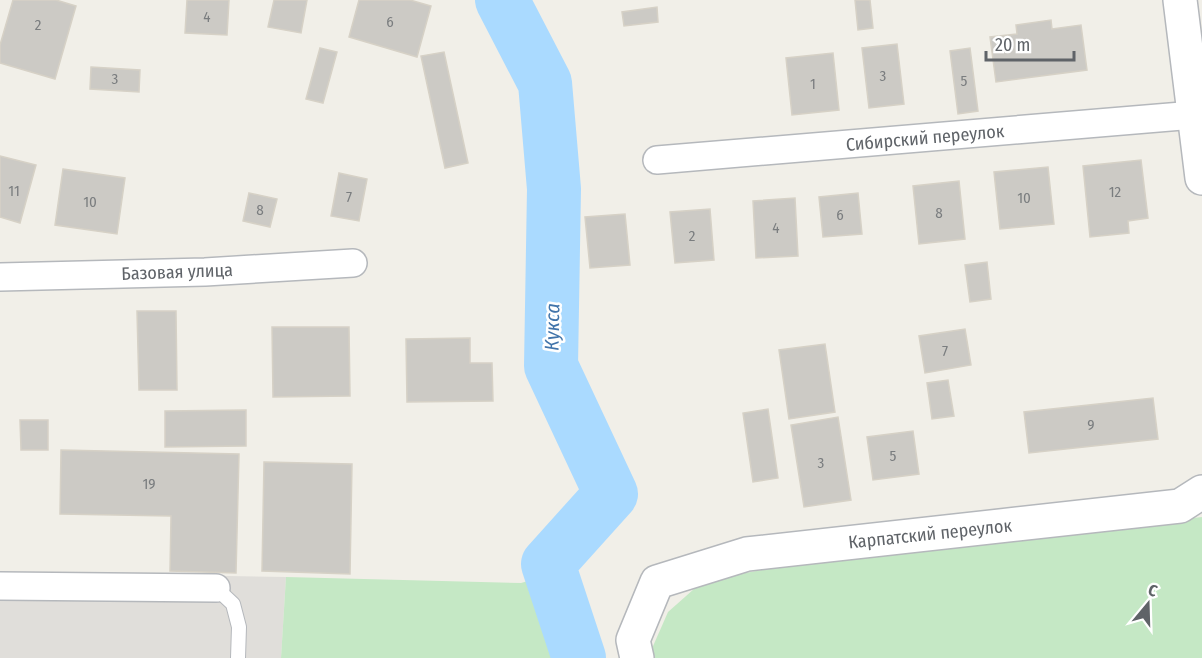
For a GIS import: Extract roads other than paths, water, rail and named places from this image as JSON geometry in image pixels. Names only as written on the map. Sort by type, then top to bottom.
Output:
[{"type":"street","points":[[1180,0],[1202,178]]},
{"type":"street","name":"Сибирский переулок","points":[[657,160],[1194,115]]},
{"type":"street","name":"Базовая улица","points":[[0,278],[205,272],[353,263]]},
{"type":"street","name":"Карпатский переулок","points":[[637,658],[633,640],[657,582],[747,554],[1180,506],[1202,492]]},
{"type":"street","points":[[0,586],[216,588]]},
{"type":"lane","points":[[216,588],[233,604],[239,627],[238,658]]},
{"type":"waterway","name":"Кукса","points":[[502,0],[545,83],[554,189],[551,366],[611,494],[548,564],[579,658]]}]
